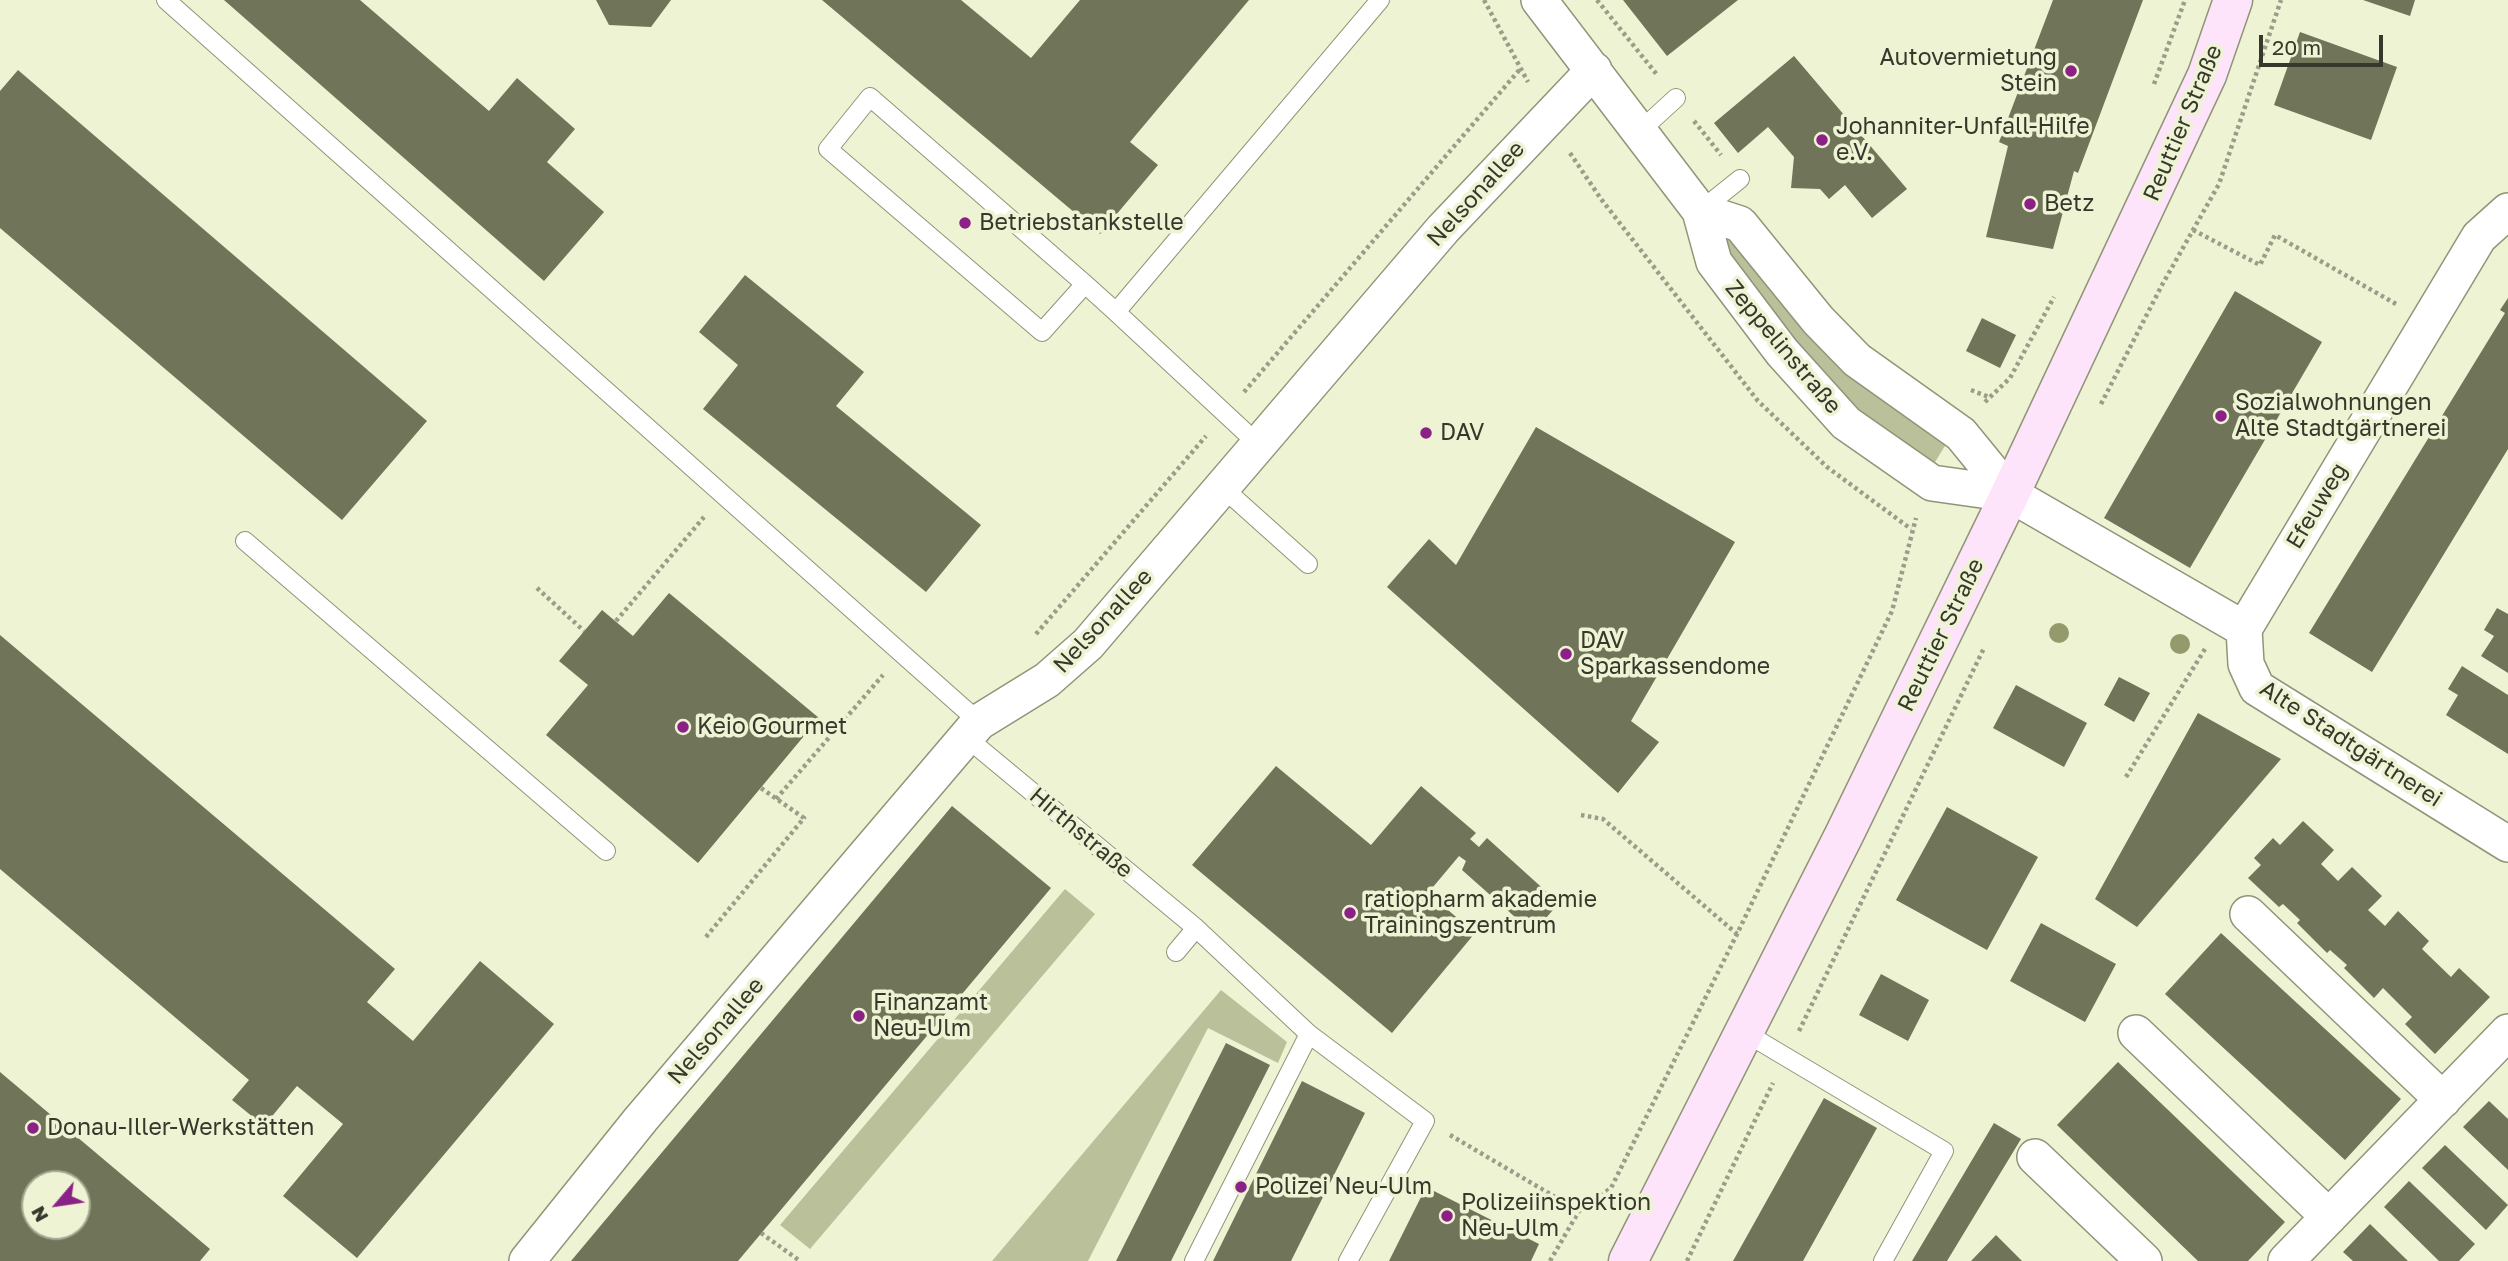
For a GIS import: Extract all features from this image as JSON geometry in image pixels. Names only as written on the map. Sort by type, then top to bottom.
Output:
[{"type":"main road","name":"Reuttier Straße","points":[[1628,1261],[2010,494],[2207,75],[2233,0]]},
{"type":"street","name":"Zeppelinstraße","points":[[1539,0],[1700,211],[1714,262],[1782,352],[1846,423],[1932,483],[2010,494]]},
{"type":"street","name":"Nelsonallee","points":[[527,1261],[641,1119],[973,730],[1048,680],[1088,644],[1443,229],[1594,70]]},
{"type":"street","name":"Zeppelinstraße","points":[[1700,211],[1740,224],[1818,320],[1857,360],[1961,434],[2010,494]]},
{"type":"street","name":"Efeuweg","points":[[2234,623],[2479,237],[2508,211]]},
{"type":"street","points":[[2010,494],[2234,623]]},
{"type":"street","name":"Alte Stadtgärtnerei","points":[[2234,623],[2256,688],[2508,844]]},
{"type":"street","points":[[2248,914],[2443,1100]]},
{"type":"street","points":[[2286,1261],[2508,1032]]},
{"type":"street","points":[[2136,1033],[2329,1217]]},
{"type":"street","points":[[2035,1157],[2144,1261]]},
{"type":"lane","name":"Hirthstraße","points":[[166,0],[723,495],[973,730],[1196,928],[1309,1034],[1425,1121]]},
{"type":"lane","points":[[1116,312],[1380,0]]},
{"type":"lane","points":[[1085,284],[1042,332],[828,149],[870,97],[1085,284],[1259,445]]},
{"type":"lane","points":[[1640,131],[1676,98]]},
{"type":"lane","points":[[1700,211],[1740,179]]},
{"type":"lane","points":[[1222,487],[1308,564]]},
{"type":"lane","points":[[246,541],[606,851]]},
{"type":"lane","points":[[1176,952],[1196,928]]},
{"type":"lane","points":[[1744,1032],[1944,1152],[1883,1261]]},
{"type":"lane","points":[[1194,1261],[1309,1034]]},
{"type":"lane","points":[[1348,1261],[1425,1121]]},
{"type":"path","points":[[2152,89],[2185,0]]},
{"type":"path","points":[[1032,639],[1521,68]]},
{"type":"path","points":[[2193,230],[2260,265],[2275,235],[2427,322]]},
{"type":"path","points":[[1961,434],[1989,397],[2010,378],[2055,296]]},
{"type":"path","points":[[1549,1261],[1579,1211],[1611,1188],[1737,934],[1892,611],[1911,528],[1932,483]]},
{"type":"path","points":[[615,621],[723,495]]},
{"type":"path","points":[[537,588],[584,631]]},
{"type":"path","points":[[2126,777],[2234,623]]},
{"type":"path","points":[[776,799],[868,692]]},
{"type":"path","points":[[706,937],[804,818],[761,788]]},
{"type":"path","points":[[1581,815],[1603,819],[1737,934]]},
{"type":"path","points":[[1425,1121],[1579,1211]]},
{"type":"path","points":[[761,1233],[800,1261]]},
{"type":"green space","points":[[1730,234],[1951,436],[1929,472],[1853,416],[1783,339],[1719,241]]},
{"type":"green space","points":[[1065,889],[1095,914],[810,1249],[780,1225]]},
{"type":"green space","points":[[1221,990],[1287,1042],[1278,1063],[1208,1028],[1088,1261],[992,1261]]},
{"type":"building","points":[[224,0],[360,0],[489,111],[517,78],[575,129],[547,162],[604,212],[544,281]]},
{"type":"building","points":[[596,0],[671,0],[651,27],[609,25]]},
{"type":"building","points":[[822,0],[961,0],[1031,58],[1080,0],[1249,0],[1130,142],[1158,165],[1100,234]]},
{"type":"building","points":[[1623,0],[1738,0],[1667,56]]},
{"type":"building","name":"Autovermietung Stein","points":[[2053,0],[2143,0],[2078,173],[2074,171],[2053,249],[1986,237],[2008,146],[1999,142]]},
{"type":"building","points":[[2363,0],[2415,0],[2410,16]]},
{"type":"building","points":[[2300,32],[2397,67],[2371,140],[2274,105]]},
{"type":"building","name":"Johanniter-Unfall-Hilfe e.V.","points":[[1794,56],[1907,189],[1872,218],[1845,185],[1829,199],[1820,189],[1791,188],[1794,157],[1768,127],[1738,153],[1714,123]]},
{"type":"building","points":[[18,70],[427,421],[342,520],[0,228],[0,91]]},
{"type":"building","points":[[745,275],[864,372],[836,406],[981,525],[926,592],[703,409],[738,365],[699,332]]},
{"type":"building","name":"Sozialwohnungen Alte Stadtgärtnerei","points":[[2235,291],[2322,342],[2190,568],[2104,518]]},
{"type":"building","points":[[2508,298],[2508,449],[2372,672],[2309,633],[2505,313],[2500,310]]},
{"type":"building","points":[[1982,318],[2016,335],[2000,368],[1966,351]]},
{"type":"building","name":"DAV Sparkassendome","points":[[1536,427],[1735,542],[1631,721],[1659,742],[1618,793],[1387,587],[1429,539],[1456,565]]},
{"type":"building","name":"Keio Gourmet","points":[[669,593],[819,718],[698,863],[546,735],[588,685],[559,661],[602,610],[633,636]]},
{"type":"building","points":[[2497,608],[2508,614],[2508,673],[2481,656],[2494,636],[2484,630]]},
{"type":"building","points":[[0,635],[395,969],[367,1002],[413,1041],[480,961],[554,1024],[357,1258],[283,1196],[343,1124],[297,1086],[264,1126],[232,1100],[249,1080],[0,869]]},
{"type":"building","points":[[2462,666],[2508,695],[2508,754],[2446,715],[2458,695],[2448,689]]},
{"type":"building","points":[[2119,677],[2150,693],[2134,722],[2104,705]]},
{"type":"building","points":[[2016,685],[2087,723],[2064,767],[1993,728]]},
{"type":"building","points":[[2198,713],[2281,759],[2137,927],[2095,899]]},
{"type":"building","name":"ratiopharm akademie Trainingszentrum","points":[[1276,766],[1371,845],[1421,786],[1476,833],[1470,839],[1479,847],[1487,838],[1559,903],[1533,933],[1462,870],[1466,861],[1459,856],[1428,893],[1475,933],[1392,1033],[1192,865]]},
{"type":"building","name":"Finanzamt Neu-Ulm","points":[[952,806],[1051,888],[738,1261],[571,1261]]},
{"type":"building","points":[[1947,807],[2038,857],[1987,950],[1896,900]]},
{"type":"building","points":[[2303,821],[2334,850],[2321,864],[2338,881],[2352,867],[2382,896],[2368,910],[2385,926],[2398,911],[2429,941],[2422,949],[2451,977],[2459,968],[2490,997],[2435,1054],[2405,1024],[2412,1017],[2383,988],[2374,998],[2344,968],[2347,965],[2330,950],[2327,953],[2297,923],[2300,920],[2283,904],[2279,907],[2248,878],[2261,865],[2254,858],[2273,838],[2280,845]]},
{"type":"building","points":[[2041,923],[2116,964],[2085,1022],[2010,981]]},
{"type":"building","points":[[2221,933],[2401,1099],[2345,1160],[2165,994]]},
{"type":"building","points":[[1881,974],[1929,1000],[1908,1041],[1859,1015]]},
{"type":"building","points":[[1226,1043],[1270,1065],[1171,1261],[1116,1261]]},
{"type":"building","points":[[2118,1062],[2285,1222],[2248,1261],[2198,1261],[2057,1125]]},
{"type":"building","name":"Donau-Iller-Werkstätten","points":[[0,1072],[210,1249],[200,1261],[0,1261]]},
{"type":"building","points":[[1302,1081],[1365,1113],[1291,1261],[1213,1261]]},
{"type":"building","points":[[1824,1098],[1877,1128],[1803,1261],[1733,1261]]},
{"type":"building","points":[[2489,1101],[2508,1119],[2508,1170],[2463,1127]]},
{"type":"building","points":[[1994,1123],[2021,1139],[1947,1261],[1912,1261]]},
{"type":"building","points":[[2445,1145],[2508,1205],[2486,1230],[2422,1168]]},
{"type":"building","points":[[2409,1181],[2475,1244],[2459,1261],[2439,1261],[2384,1207]]},
{"type":"building","name":"Polizeiinspektion Neu-Ulm","points":[[1426,1187],[1539,1244],[1531,1261],[1389,1261]]},
{"type":"building","points":[[2370,1224],[2408,1261],[2353,1261],[2343,1252]]},
{"type":"building","points":[[1996,1235],[2022,1261],[1971,1261]]},
{"type":"place","name":"Autovermietung Stein","points":[[2071,71]]},
{"type":"place","name":"Johanniter-Unfall-Hilfe e.V.","points":[[1822,140]]},
{"type":"place","name":"Betz","points":[[2030,204]]},
{"type":"place","name":"Betriebstankstelle","points":[[965,223]]},
{"type":"place","name":"Sozialwohnungen Alte Stadtgärtnerei","points":[[2221,416]]},
{"type":"place","name":"DAV","points":[[1426,433]]},
{"type":"place","name":"DAV Sparkassendome","points":[[1566,654]]},
{"type":"place","name":"Keio Gourmet","points":[[683,727]]},
{"type":"place","name":"ratiopharm akademie Trainingszentrum","points":[[1350,913]]},
{"type":"place","name":"Finanzamt Neu-Ulm","points":[[859,1016]]},
{"type":"place","name":"Donau-Iller-Werkstätten","points":[[33,1128]]},
{"type":"place","name":"Polizei Neu-Ulm","points":[[1241,1187]]},
{"type":"place","name":"Polizeiinspektion Neu-Ulm","points":[[1447,1216]]}]
